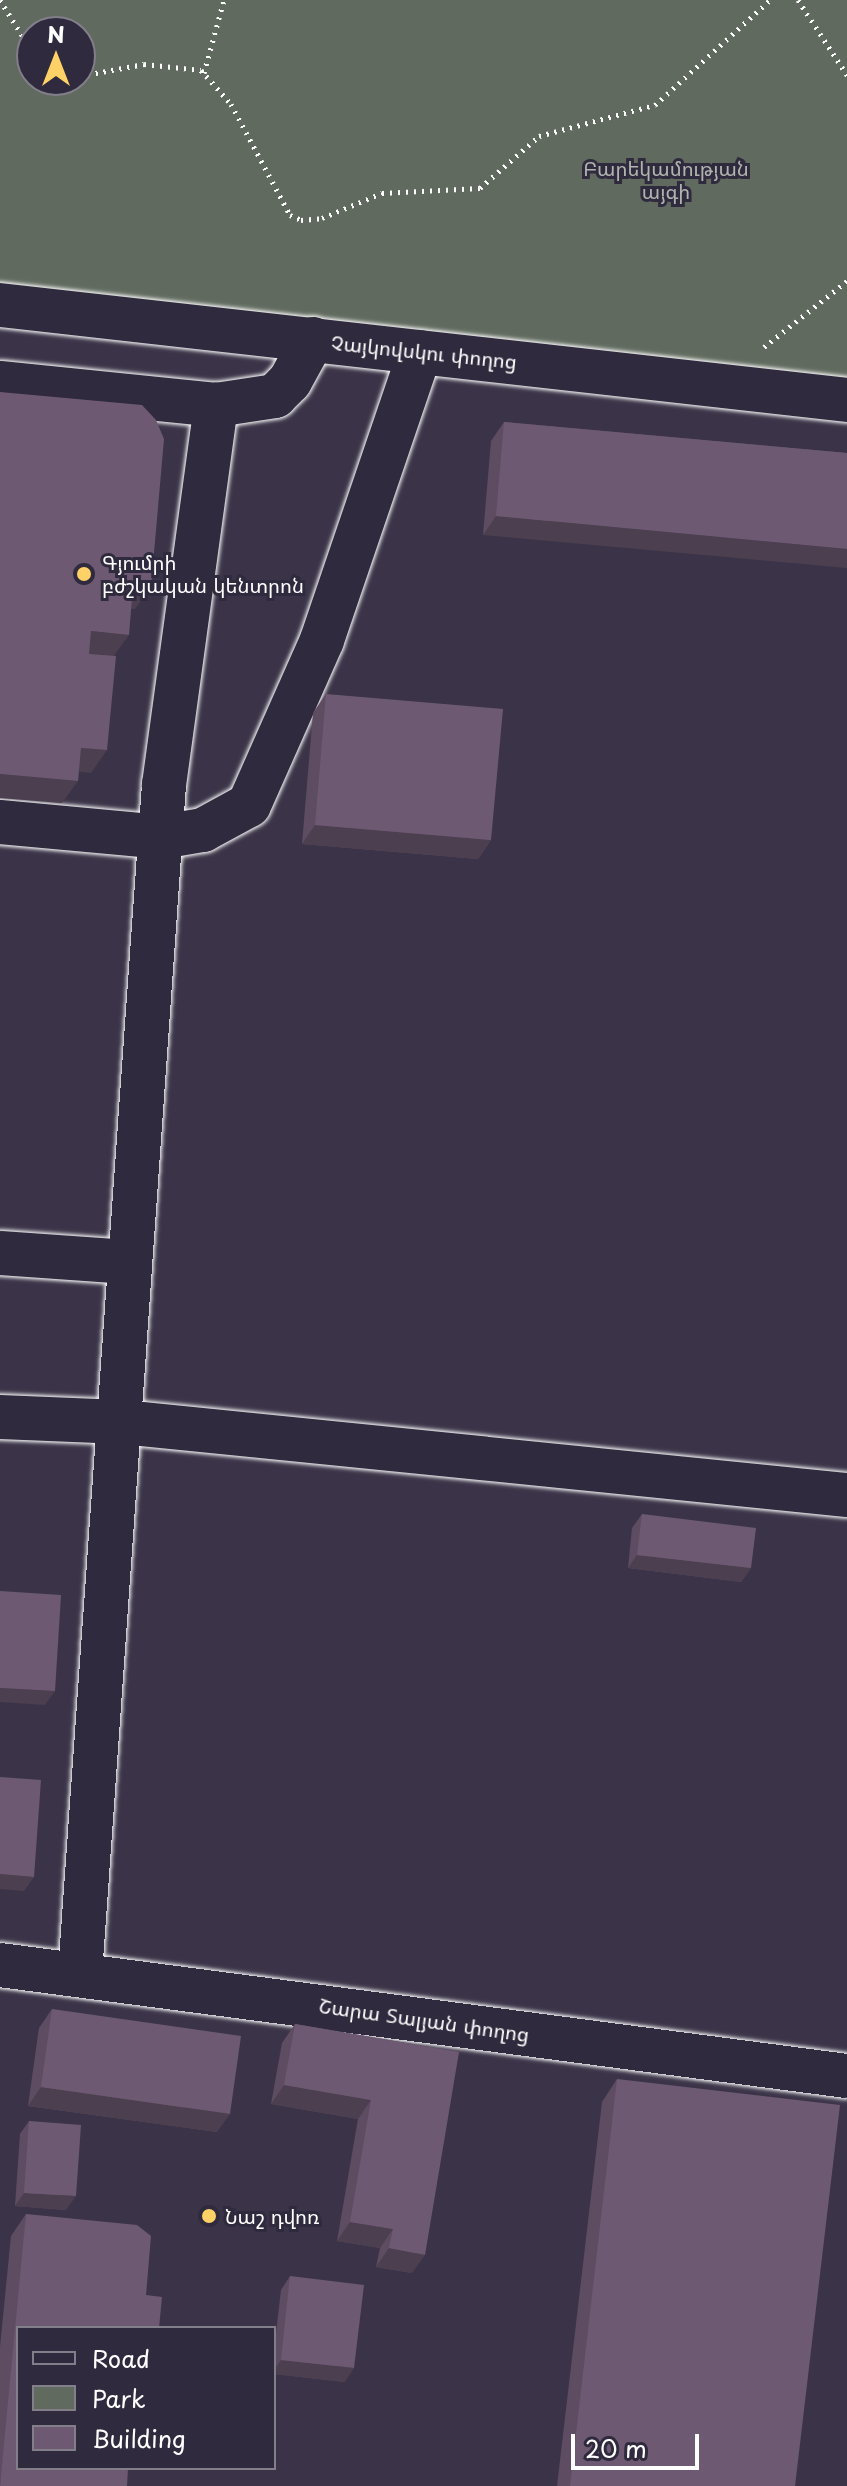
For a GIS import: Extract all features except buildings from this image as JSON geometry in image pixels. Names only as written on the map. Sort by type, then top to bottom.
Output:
[{"type":"street","name":"Չայկովսկու փողոց","points":[[0,305],[847,400]]},
{"type":"street","points":[[0,383],[216,405],[275,396],[290,381],[313,339]]},
{"type":"street","points":[[0,822],[161,837],[203,830],[249,805],[322,640],[420,352]]},
{"type":"street","points":[[80,1974],[122,1422],[128,1262],[161,837],[216,405]]},
{"type":"street","points":[[0,1253],[128,1262]]},
{"type":"street","points":[[0,1417],[122,1422],[847,1495]]},
{"type":"street","name":"Շարա Տալյան փողոց","points":[[0,1965],[847,2076]]},
{"type":"path","points":[[0,0],[16,26]]},
{"type":"path","points":[[204,73],[224,0]]},
{"type":"path","points":[[96,73],[144,64],[204,73],[231,104],[290,215],[301,220],[322,218],[382,193],[480,188],[539,136],[655,105],[770,0]]},
{"type":"path","points":[[798,0],[847,75]]},
{"type":"path","points":[[760,350],[847,281]]},
{"type":"green space","name":"Բարեկամության այգի","points":[[0,0],[847,0],[847,383],[0,286]]},
{"type":"place","name":"Գյումրի բժշկական կենտրոն","points":[[84,574]]},
{"type":"place","name":"Նաշ դվոռ","points":[[209,2216]]}]
